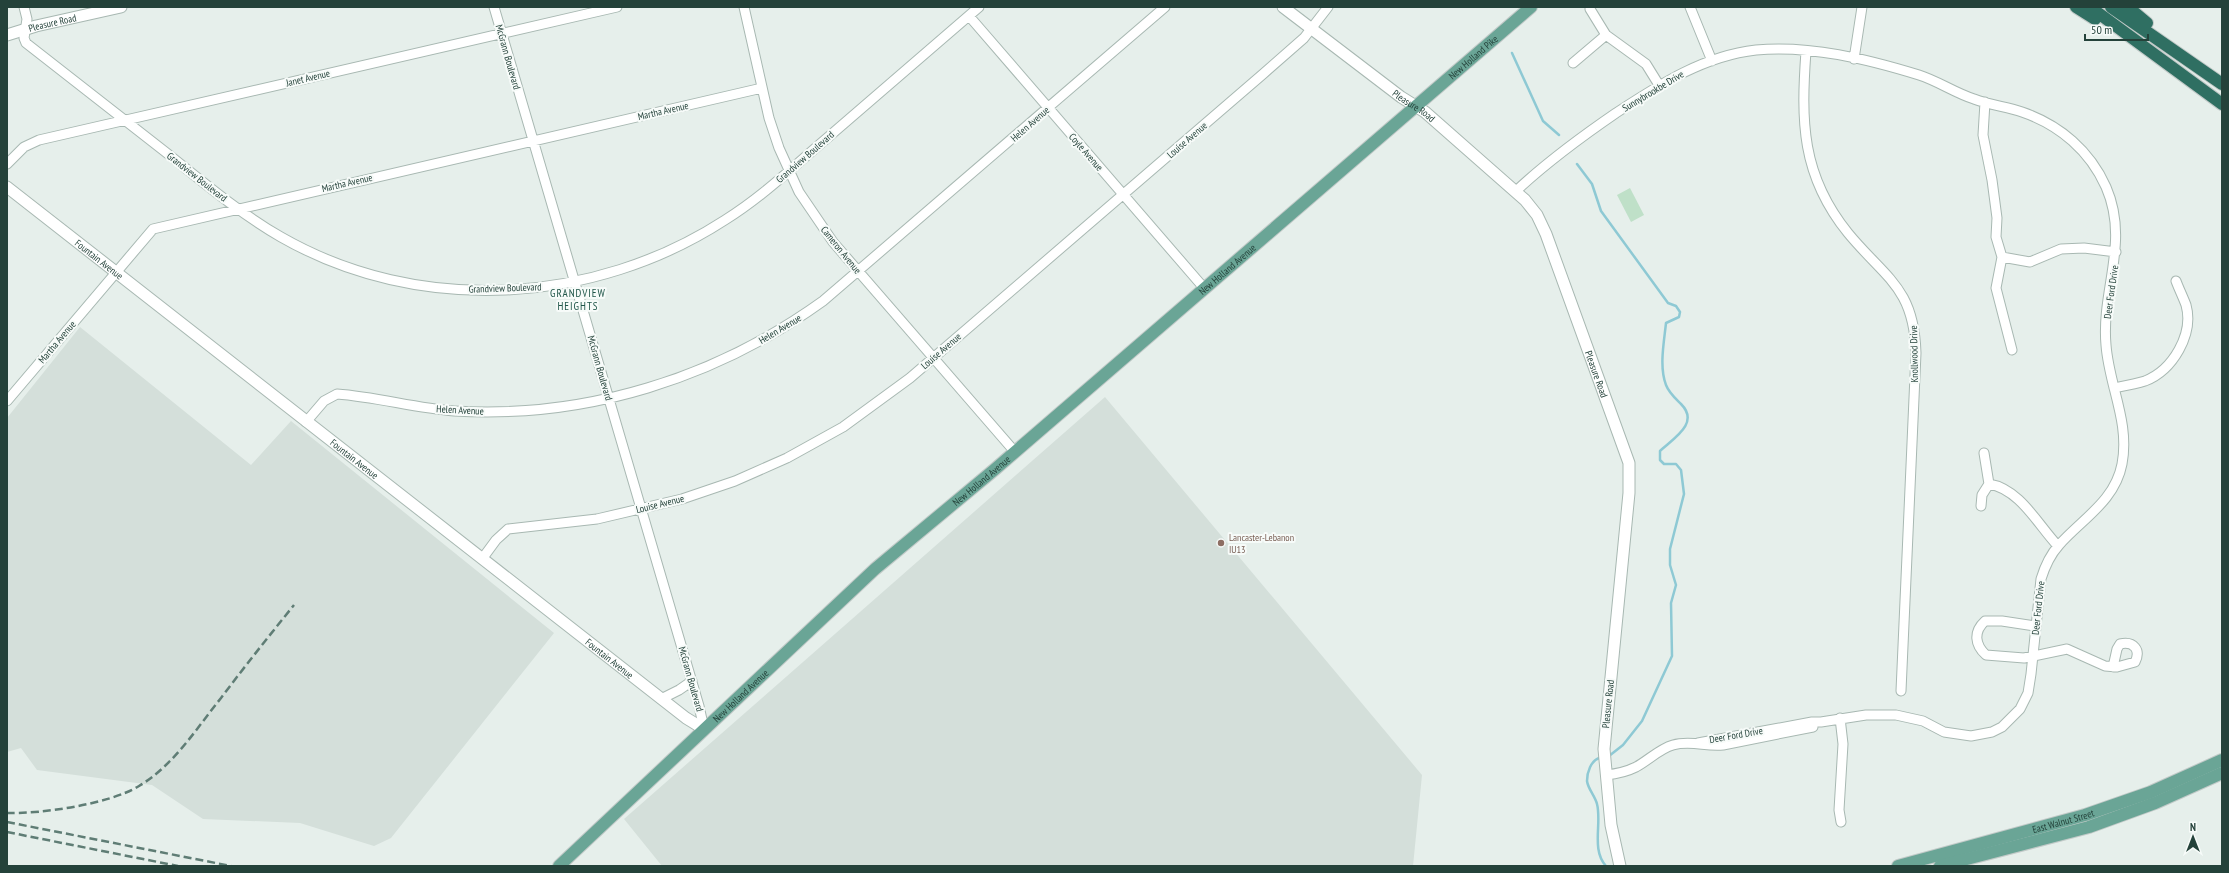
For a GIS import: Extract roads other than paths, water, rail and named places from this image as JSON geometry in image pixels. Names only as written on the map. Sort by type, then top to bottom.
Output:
[{"type":"highway","points":[[2076,7],[2196,85]]},
{"type":"highway","points":[[2090,7],[2222,104]]},
{"type":"highway","points":[[2111,7],[2222,84]]},
{"type":"highway","points":[[2128,7],[2188,60]]},
{"type":"main road","name":"New Holland Pike","points":[[1415,106],[1531,7]]},
{"type":"main road","name":"New Holland Avenue","points":[[559,866],[875,569],[1015,452],[1415,106]]},
{"type":"main road","name":"East Walnut Street","points":[[1898,866],[2085,815],[2151,792],[2217,762]]},
{"type":"main road","name":"East Walnut Street","points":[[1940,866],[2089,827],[2148,805],[2218,775]]},
{"type":"street","points":[[24,7],[27,19],[24,31]]},
{"type":"street","name":"Pleasure Road","points":[[7,35],[121,7]]},
{"type":"street","name":"McGrann Boulevard","points":[[494,7],[692,681],[704,729]]},
{"type":"street","name":"Janet Avenue","points":[[7,164],[20,150],[33,142],[617,7]]},
{"type":"street","name":"Cameron Avenue","points":[[744,7],[769,118],[788,171],[817,220],[859,272],[1015,452]]},
{"type":"street","name":"Grandview Boulevard","points":[[24,31],[26,43],[238,208],[283,238],[324,257],[375,275],[404,282],[452,289],[492,291],[546,287],[574,282],[617,271],[676,248],[703,234],[744,208],[979,7]]},
{"type":"street","name":"Helen Avenue","points":[[306,422],[324,400],[337,394],[421,408],[483,412],[553,407],[609,398],[660,385],[700,370],[749,348],[804,314],[859,272],[1165,7]]},
{"type":"street","name":"Pleasure Road","points":[[1283,7],[1401,97],[1426,112],[1516,191],[1532,207],[1546,234],[1629,463],[1629,493],[1606,727],[1606,775],[1611,825],[1620,866]]},
{"type":"street","name":"Louise Avenue","points":[[482,559],[496,540],[508,529],[577,522],[682,499],[735,481],[817,443],[863,413],[934,358],[1304,38],[1328,7]]},
{"type":"street","points":[[1690,7],[1712,61]]},
{"type":"street","points":[[1854,58],[1862,7]]},
{"type":"street","points":[[1590,9],[1606,35],[1641,60],[1659,85]]},
{"type":"street","name":"Coyle Avenue","points":[[969,16],[1204,288]]},
{"type":"street","points":[[1573,63],[1606,35]]},
{"type":"street","name":"Sunnybrookbe Drive","points":[[1516,191],[1547,162],[1659,85],[1692,68],[1712,61],[1754,50],[1806,51],[1854,58],[1908,72]]},
{"type":"street","name":"Knollwood Drive","points":[[1806,51],[1802,114],[1809,154],[1817,180],[1826,198],[1848,232],[1885,271],[1899,290],[1909,309],[1914,323],[1916,353],[1901,691]]},
{"type":"street","name":"Deer Ford Drive","points":[[1606,775],[1629,770],[1668,746],[1684,743],[1698,743],[1812,722],[1866,715],[1896,715],[1923,721],[1944,732],[1959,736],[1980,735],[1992,732],[2008,722],[2020,709],[2028,693],[2041,579],[2049,558],[2058,546],[2106,499],[2121,468],[2124,452],[2124,426],[2108,363],[2106,332],[2116,252],[2117,232],[2113,207],[2102,178],[2082,150],[2065,134],[2044,121],[2019,111],[1985,102],[1908,72]]},
{"type":"street","name":"Martha Avenue","points":[[7,401],[153,229],[238,208],[762,88]]},
{"type":"street","points":[[1985,102],[1983,134],[1992,180],[1997,218],[1996,237],[2002,257],[1996,288],[2012,350]]},
{"type":"street","name":"Fountain Avenue","points":[[7,187],[661,699],[686,718],[704,729]]},
{"type":"street","name":"Deer Ford Drive","points":[[2002,257],[2030,262],[2061,249],[2084,248],[2116,252]]},
{"type":"street","points":[[2114,388],[2145,381],[2159,373],[2176,355],[2187,325],[2186,306],[2176,281]]},
{"type":"street","points":[[1981,506],[1982,495],[1989,484],[1984,453]]},
{"type":"street","points":[[1989,484],[2001,486],[2020,501],[2058,546]]},
{"type":"street","points":[[2035,626],[1990,620],[1981,625],[1977,636],[1978,647],[1986,655],[2024,658],[2067,649],[2098,664],[2113,667]]},
{"type":"street","points":[[661,699],[680,690],[692,681]]},
{"type":"street","points":[[1840,718],[1843,744],[1840,810],[1841,822]]},
{"type":"waterway","points":[[1512,53],[1543,121],[1559,135]]},
{"type":"waterway","points":[[1577,164],[1592,184],[1601,211],[1668,303],[1676,306],[1680,312],[1679,317],[1666,323],[1663,370],[1667,388],[1686,411],[1688,418],[1683,430],[1660,451],[1660,460],[1664,464],[1676,464],[1681,470],[1684,494],[1670,549],[1670,565],[1676,585],[1671,603],[1672,656],[1642,721],[1623,745],[1609,756]]},
{"type":"waterway","points":[[1599,758],[1596,759],[1590,767],[1587,781],[1597,804],[1599,852],[1606,866]]},
{"type":"railway","points":[[7,813],[56,810],[93,803],[126,792],[139,786],[152,777],[184,746],[294,605]]},
{"type":"railway","points":[[7,822],[231,866]]},
{"type":"railway","points":[[7,832],[178,866]]},
{"type":"place","name":"Lancaster-Lebanon IU13","points":[[1221,543]]},
{"type":"district","name":"GRANDVIEW HEIGHTS","points":[[578,299]]}]
